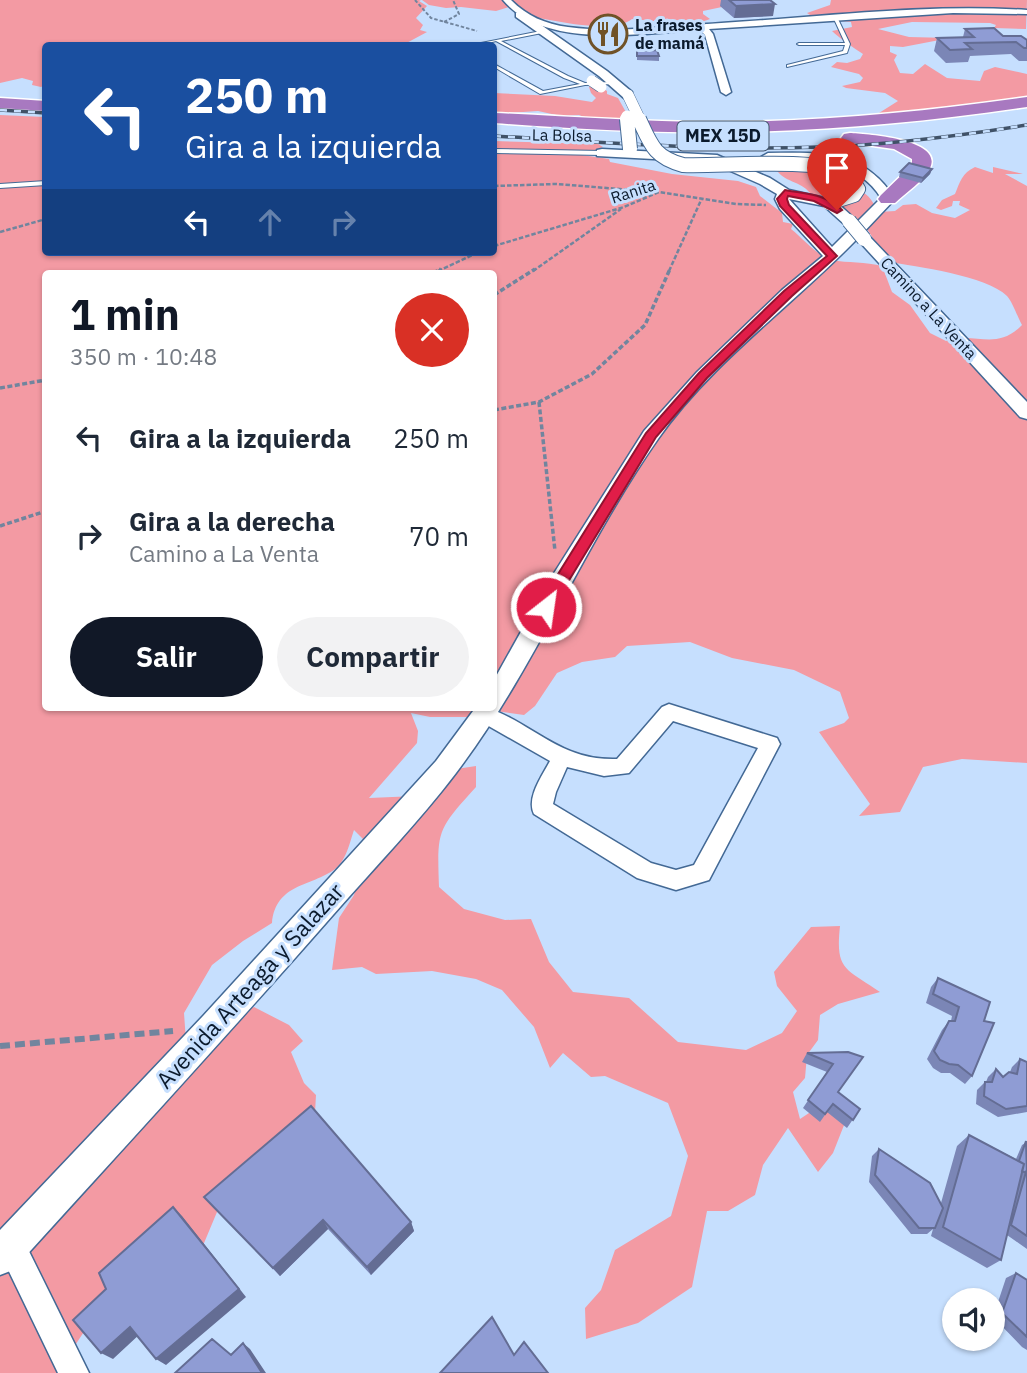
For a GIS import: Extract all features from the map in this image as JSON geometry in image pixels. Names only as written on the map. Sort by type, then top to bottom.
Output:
[{"type":"highway","points":[[0,95],[42,97]]},
{"type":"highway","points":[[0,103],[42,106]]},
{"type":"highway","name":"MEX 15D","points":[[497,118],[656,126],[767,127],[888,120],[1027,104]]},
{"type":"highway","name":"MEX 15D","points":[[952,124],[1027,104]]},
{"type":"highway","name":"MEX 15D","points":[[497,127],[701,136],[801,135],[952,124],[1027,113]]},
{"type":"highway","points":[[801,135],[883,141],[899,144],[918,153],[923,160],[921,167],[888,200]]},
{"type":"street","points":[[507,0],[541,32],[590,64],[598,84],[628,95],[655,149],[666,160],[702,167],[820,165],[842,172],[856,181],[858,188],[854,195],[829,203]]},
{"type":"street","points":[[520,15],[550,25],[592,32],[994,10],[1027,12]]},
{"type":"street","points":[[702,27],[709,34],[726,92]]},
{"type":"street","points":[[573,55],[565,62],[619,99],[627,116],[630,152]]},
{"type":"street","name":"Camino a La Venta","points":[[630,152],[712,158],[765,181],[785,200],[829,203],[849,221],[1027,413]]},
{"type":"street","name":"La Bolsa","points":[[602,153],[630,152]]},
{"type":"street","points":[[765,181],[774,157]]},
{"type":"street","points":[[712,158],[821,158],[851,164],[873,174],[888,200]]},
{"type":"street","points":[[785,200],[832,256]]},
{"type":"street","name":"Avenida Arteaga y Salazar","points":[[497,695],[559,583],[651,435],[703,376],[888,200]]},
{"type":"street","name":"Avenida Arteaga y Salazar","points":[[5,1251],[214,1027],[445,768],[488,711]]},
{"type":"street","points":[[494,711],[562,756],[592,768],[622,767],[669,712],[770,744],[701,873],[676,880],[645,871],[542,808],[545,792],[562,756]]},
{"type":"street","points":[[5,1251],[74,1373]]},
{"type":"lane","points":[[789,66],[845,52],[848,44],[836,19]]},
{"type":"lane","points":[[487,42],[541,32]]},
{"type":"lane","points":[[497,40],[566,77],[598,84]]},
{"type":"lane","points":[[799,44],[848,44]]},
{"type":"lane","points":[[497,67],[542,93],[598,84]]},
{"type":"lane","name":"La Bolsa","points":[[497,151],[602,153]]},
{"type":"lane","points":[[0,187],[42,183]]},
{"type":"path","points":[[415,0],[431,18],[481,32],[497,40]]},
{"type":"path","points":[[444,22],[459,14],[453,0]]},
{"type":"path","points":[[497,186],[526,182],[561,183],[659,192]]},
{"type":"path","name":"Ranita","points":[[497,245],[624,207],[659,192],[736,204],[785,200]]},
{"type":"path","points":[[497,409],[538,402],[592,374],[645,325],[702,198]]},
{"type":"path","points":[[497,293],[624,207]]},
{"type":"path","points":[[0,232],[42,220]]},
{"type":"path","points":[[440,270],[470,256]]},
{"type":"path","points":[[0,388],[42,381]]},
{"type":"path","points":[[538,402],[559,583]]},
{"type":"path","points":[[0,526],[42,512]]},
{"type":"path","points":[[0,1046],[214,1027]]},
{"type":"shaded area","points":[[0,0],[421,0],[419,1],[427,6],[416,18],[423,25],[420,30],[427,32],[408,42],[42,42],[42,86],[32,85],[33,81],[22,78],[0,83]]},
{"type":"shaded area","points":[[422,0],[729,0],[722,7],[703,11],[710,19],[699,22],[684,24],[665,18],[669,20],[664,22],[632,19],[622,24],[594,26],[517,14],[509,7],[496,11],[446,8],[429,5]]},
{"type":"shaded area","points":[[831,0],[1027,0],[1026,29],[994,28],[996,25],[990,23],[912,22],[878,29],[909,37],[950,38],[903,47],[890,46],[890,52],[897,55],[894,60],[900,73],[913,74],[925,64],[947,78],[980,81],[984,71],[995,67],[1027,74],[1027,99],[974,108],[950,106],[935,115],[894,118],[879,113],[898,101],[885,93],[842,86],[860,82],[863,78],[859,74],[831,67],[837,62],[847,63],[860,59],[863,54],[832,31],[852,27],[851,22],[805,17],[810,15],[807,13],[830,5]]},
{"type":"shaded area","points":[[596,84],[607,91],[607,94],[618,98],[627,114],[617,120],[589,119],[579,115],[561,116],[538,111],[497,114],[497,93],[555,96],[592,102],[596,98],[589,87]]},
{"type":"shaded area","points":[[0,115],[42,117],[42,256],[497,256],[497,141],[598,144],[603,147],[582,155],[672,174],[738,181],[756,187],[760,196],[782,213],[783,222],[793,224],[791,229],[825,257],[889,268],[884,271],[892,292],[910,305],[930,333],[946,341],[966,338],[994,339],[1012,333],[1022,325],[1007,296],[997,289],[950,273],[888,262],[862,221],[838,214],[818,196],[805,196],[810,193],[783,177],[776,169],[818,168],[832,183],[866,195],[879,212],[895,211],[903,205],[916,204],[932,213],[955,218],[970,210],[959,205],[960,201],[953,201],[952,206],[941,210],[936,208],[942,200],[955,194],[962,178],[971,169],[975,167],[993,173],[993,167],[1023,174],[1005,174],[1027,186],[1027,763],[962,759],[923,767],[900,812],[859,816],[870,804],[819,732],[844,723],[849,718],[840,692],[794,670],[732,658],[690,642],[627,646],[615,657],[582,662],[557,673],[535,706],[524,715],[496,711],[497,270],[42,270],[42,711],[475,711],[474,717],[430,717],[411,713],[418,731],[417,743],[369,798],[416,796],[430,773],[476,766],[476,787],[453,813],[442,832],[438,853],[439,887],[464,909],[505,920],[531,919],[549,962],[573,992],[629,998],[678,1042],[746,1050],[782,1033],[797,1011],[777,986],[774,972],[811,927],[840,926],[839,952],[845,967],[880,992],[838,1004],[820,1015],[818,1040],[807,1055],[805,1078],[793,1092],[800,1119],[830,1099],[850,1110],[833,1153],[818,1172],[788,1128],[763,1165],[755,1195],[728,1211],[707,1211],[692,1287],[638,1323],[586,1339],[585,1308],[601,1290],[615,1250],[671,1216],[688,1156],[668,1103],[605,1076],[591,1077],[563,1053],[550,1068],[534,1027],[502,990],[476,979],[432,971],[376,974],[362,967],[332,970],[339,918],[354,895],[363,862],[364,840],[354,830],[339,866],[287,893],[275,910],[272,923],[212,965],[184,1013],[186,1041],[254,1007],[289,1025],[303,1041],[291,1052],[304,1083],[316,1095],[313,1147],[236,1195],[217,1212],[194,1267],[106,1288],[89,1324],[57,1373],[0,1373]]},
{"type":"building","points":[[729,0],[770,0],[775,4],[736,6]]},
{"type":"building","points":[[994,28],[1003,36],[1021,36],[1027,40],[1027,48],[1016,42],[965,43],[972,49],[950,50],[937,38],[974,37],[965,29]]},
{"type":"building","points":[[657,50],[659,56],[637,56],[637,51]]},
{"type":"building","points":[[909,163],[932,169],[923,178],[900,172]]},
{"type":"building","points":[[938,978],[990,1002],[984,1021],[994,1023],[972,1076],[958,1065],[940,1060],[934,1051],[949,1021],[955,1021],[959,1007],[933,994]]},
{"type":"building","points":[[848,1052],[863,1057],[838,1092],[860,1109],[853,1120],[833,1104],[825,1114],[808,1100],[833,1064],[807,1053]]},
{"type":"building","points":[[1020,1059],[1027,1062],[1027,1106],[1006,1109],[984,1096],[985,1082],[992,1082],[996,1069],[1003,1077],[1009,1072],[1017,1074]]},
{"type":"building","points":[[311,1106],[411,1222],[367,1267],[323,1220],[273,1268],[204,1197]]},
{"type":"building","points":[[969,1135],[1024,1164],[1001,1260],[943,1227]]},
{"type":"building","points":[[1026,1141],[1027,1173],[1022,1171],[1024,1164],[1019,1161]]},
{"type":"building","points":[[879,1149],[930,1183],[943,1208],[935,1228],[919,1228],[875,1175]]},
{"type":"building","points":[[1027,1173],[1027,1236],[1011,1225]]},
{"type":"building","points":[[173,1207],[239,1289],[156,1359],[130,1327],[101,1353],[73,1320],[106,1289],[99,1273]]},
{"type":"building","points":[[1016,1273],[1027,1280],[1027,1337],[1005,1316],[1005,1304]]},
{"type":"building","points":[[492,1317],[514,1355],[524,1342],[548,1373],[440,1373]]},
{"type":"building","points":[[212,1339],[231,1355],[243,1343],[262,1373],[175,1373]]},
{"type":"railway","points":[[0,110],[42,113]]},
{"type":"railway","points":[[497,136],[657,145],[779,148],[898,142],[1027,125]]},
{"type":"place","name":"La frases de mamá","points":[[608,34]]},
{"type":"route","points":[[546,607],[651,435],[703,376],[788,293],[832,256],[785,206],[782,199],[785,193],[816,198],[829,203],[837,210]]}]
